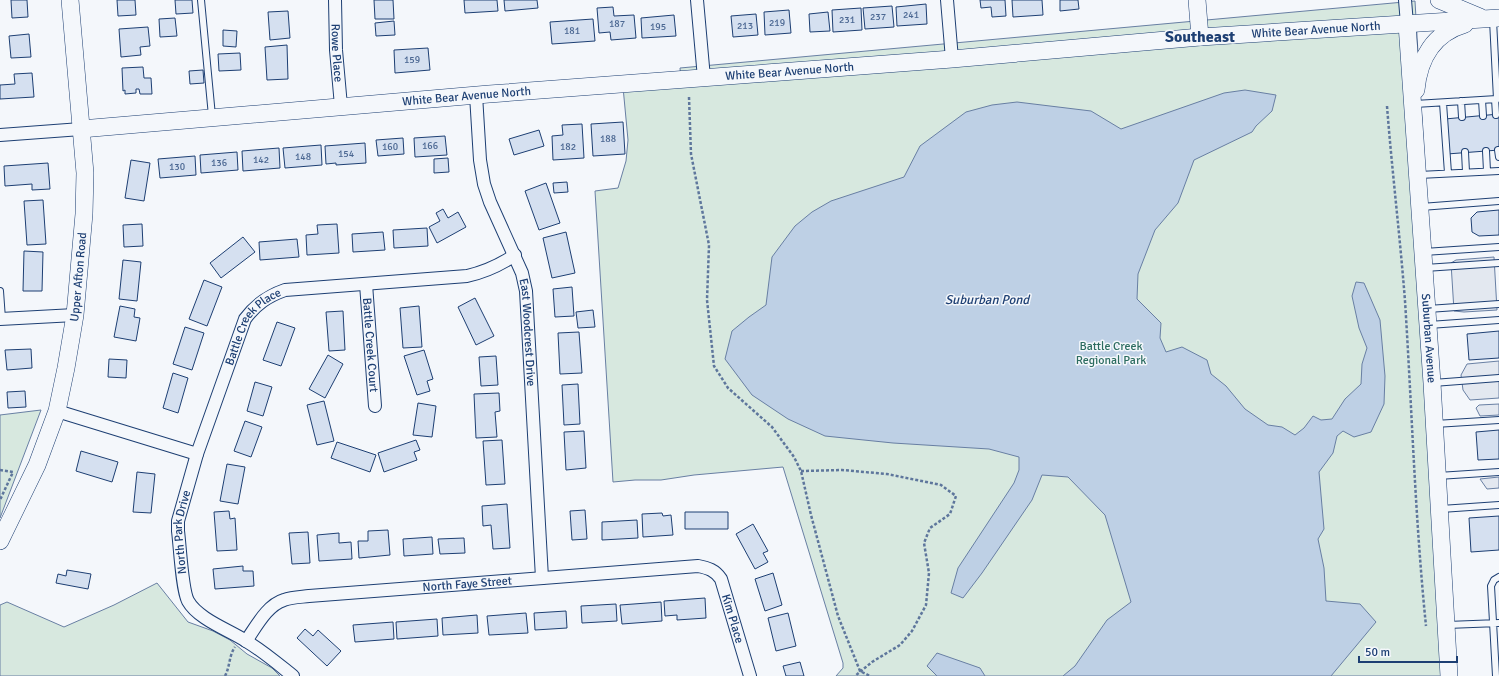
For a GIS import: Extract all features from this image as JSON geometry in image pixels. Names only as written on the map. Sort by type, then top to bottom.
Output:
[{"type":"street","name":"Upper Afton Road","points":[[0,541],[37,465],[57,411],[75,315],[84,214],[84,173],[70,0]]},
{"type":"street","name":"Rowe Place","points":[[335,0],[336,50],[341,106]]},
{"type":"street","points":[[698,0],[704,78]]},
{"type":"street","points":[[947,0],[952,59]]},
{"type":"street","points":[[1198,0],[1200,37]]},
{"type":"street","name":"Suburban Avenue","points":[[1405,0],[1432,383],[1448,672]]},
{"type":"street","points":[[1439,0],[1492,18]]},
{"type":"street","name":"White Bear Avenue North","points":[[81,129],[341,106],[952,59],[1200,37],[1492,18]]},
{"type":"street","points":[[1413,124],[1416,86],[1423,62],[1430,47],[1439,37],[1453,28],[1492,18]]},
{"type":"street","name":"East Woodcrest Drive","points":[[476,95],[480,160],[484,184],[490,202],[515,255],[522,273],[526,292],[542,578]]},
{"type":"street","points":[[0,135],[81,129]]},
{"type":"street","name":"Battle Creek Place","points":[[197,454],[245,319],[260,302],[285,290],[467,276],[486,271],[503,263],[515,255]]},
{"type":"street","name":"Battle Creek Court","points":[[366,284],[375,406]]},
{"type":"street","points":[[1,319],[75,315]]},
{"type":"street","points":[[57,411],[197,454]]},
{"type":"street","name":"North Park Drive","points":[[197,454],[178,522],[185,591],[188,601],[195,610],[244,639],[269,656],[293,676]]},
{"type":"street","name":"North Faye Street","points":[[244,639],[266,612],[276,603],[284,600],[309,596],[698,566],[707,567]]},
{"type":"street","name":"Kim Place","points":[[707,567],[716,572],[721,579],[750,676]]},
{"type":"lane","points":[[201,0],[212,118]]},
{"type":"lane","points":[[1492,18],[1497,99],[1496,115]]},
{"type":"lane","points":[[1415,104],[1497,99]]},
{"type":"lane","points":[[1482,100],[1483,116]]},
{"type":"lane","points":[[1461,101],[1462,117]]},
{"type":"lane","points":[[1443,103],[1448,173]]},
{"type":"lane","points":[[1498,150],[1499,157]]},
{"type":"lane","points":[[1486,151],[1487,171]]},
{"type":"lane","points":[[1464,152],[1466,172]]},
{"type":"lane","points":[[1417,175],[1499,171]]},
{"type":"lane","points":[[1419,207],[1499,201]]},
{"type":"lane","points":[[1423,260],[1499,247]]},
{"type":"lane","points":[[1423,260],[1499,262]]},
{"type":"lane","points":[[0,291],[1,319]]},
{"type":"lane","points":[[1427,317],[1499,304]]},
{"type":"lane","points":[[1427,317],[1499,320]]},
{"type":"lane","points":[[1432,383],[1499,378]]},
{"type":"lane","points":[[1434,424],[1499,420]]},
{"type":"lane","points":[[1437,476],[1499,472]]},
{"type":"lane","points":[[1439,509],[1499,505]]},
{"type":"lane","points":[[1496,676],[1496,623],[1491,586],[1494,580],[1499,577]]},
{"type":"lane","points":[[1446,625],[1496,623]]},
{"type":"path","points":[[689,97],[691,154],[709,244],[707,300],[714,366],[728,388],[772,427],[794,457],[801,471],[838,616],[860,671],[870,676]]},
{"type":"path","points":[[1387,106],[1405,301],[1410,415],[1426,626]]},
{"type":"path","points":[[0,470],[12,472],[0,500]]},
{"type":"path","points":[[801,471],[842,470],[887,474],[941,485],[956,496],[950,514],[930,528],[924,543],[929,573],[926,604],[912,631],[900,645],[860,671],[855,676]]},
{"type":"path","points":[[225,676],[232,650],[244,639]]},
{"type":"green space","name":"Battle Creek Regional Park","points":[[1415,1],[1454,676],[836,676],[843,668],[843,663],[783,467],[694,475],[661,480],[613,482],[595,191],[618,188],[626,161],[628,140],[623,87],[681,81],[680,68]]},
{"type":"green space","points":[[41,410],[0,518],[0,415]]},
{"type":"green space","points":[[157,583],[188,622],[213,631],[230,640],[247,654],[272,668],[280,676],[0,676],[0,605],[7,602],[64,627],[114,605]]},
{"type":"shaded area","points":[[1494,257],[1497,310],[1464,312],[1454,311],[1451,263],[1456,260]]},
{"type":"shaded area","points":[[1499,361],[1499,398],[1470,400],[1463,390],[1461,375],[1467,364]]},
{"type":"shaded area","points":[[1499,404],[1499,415],[1480,416],[1476,408],[1479,405]]},
{"type":"shaded area","points":[[1499,477],[1499,488],[1487,489],[1480,479]]},
{"type":"water","name":"Suburban Pond","points":[[1245,90],[1276,95],[1272,111],[1256,126],[1252,132],[1194,160],[1178,203],[1155,230],[1138,274],[1137,299],[1161,323],[1160,338],[1166,352],[1182,347],[1207,360],[1211,374],[1226,386],[1245,409],[1268,425],[1282,427],[1295,435],[1304,428],[1313,416],[1321,420],[1332,419],[1345,399],[1361,384],[1362,364],[1367,348],[1359,328],[1352,296],[1356,282],[1364,283],[1380,320],[1385,376],[1384,404],[1371,432],[1354,437],[1343,431],[1337,436],[1333,453],[1319,472],[1324,529],[1318,539],[1324,568],[1326,601],[1360,604],[1376,622],[1331,676],[1063,676],[1075,666],[1107,620],[1131,602],[1105,515],[1068,477],[1042,475],[1032,500],[963,598],[951,593],[958,568],[1014,483],[1019,470],[1019,457],[989,449],[893,443],[825,436],[788,419],[752,395],[725,359],[732,331],[766,305],[772,257],[795,226],[812,212],[831,201],[904,177],[920,146],[966,112],[992,105],[1017,102],[1091,111],[1121,129],[1224,93]]},
{"type":"water","points":[[937,653],[980,668],[985,676],[937,676],[927,666]]},
{"type":"building","points":[[11,0],[27,0],[28,17],[12,18]]},
{"type":"building","points":[[117,0],[135,0],[136,15],[118,16]]},
{"type":"building","points":[[175,0],[192,0],[193,13],[176,14]]},
{"type":"building","points":[[374,0],[393,0],[394,19],[375,19]]},
{"type":"building","points":[[464,0],[497,0],[498,11],[465,13]]},
{"type":"building","points":[[504,0],[537,0],[538,8],[505,11]]},
{"type":"building","points":[[980,0],[1005,0],[1006,16],[992,17],[991,7],[981,8]]},
{"type":"building","points":[[1012,0],[1042,0],[1043,15],[1013,17]]},
{"type":"building","points":[[1060,0],[1078,0],[1079,9],[1060,11]]},
{"type":"building","points":[[926,4],[927,24],[897,26],[896,7]]},
{"type":"building","points":[[892,6],[894,27],[865,29],[863,8]]},
{"type":"building","points":[[613,7],[614,16],[634,15],[636,38],[611,40],[610,32],[599,33],[597,8]]},
{"type":"building","points":[[861,8],[862,30],[833,32],[832,10]]},
{"type":"building","points":[[789,10],[791,33],[765,35],[764,12]]},
{"type":"building","points":[[288,11],[290,38],[270,40],[268,12]]},
{"type":"building","points":[[828,12],[830,31],[810,32],[809,14]]},
{"type":"building","points":[[756,14],[758,35],[733,37],[731,16]]},
{"type":"building","points":[[674,15],[676,36],[642,38],[641,18]]},
{"type":"building","points":[[175,18],[177,36],[160,37],[159,19]]},
{"type":"building","points":[[593,19],[595,41],[552,44],[550,22]]},
{"type":"building","points":[[394,21],[395,35],[376,36],[375,23]]},
{"type":"building","points":[[148,27],[150,46],[140,47],[141,55],[121,57],[119,29]]},
{"type":"building","points":[[223,30],[237,31],[236,47],[223,46]]},
{"type":"building","points":[[29,34],[31,57],[11,58],[9,36]]},
{"type":"building","points":[[287,45],[288,79],[267,80],[265,47]]},
{"type":"building","points":[[428,48],[430,70],[395,73],[394,50]]},
{"type":"building","points":[[240,53],[241,70],[219,71],[218,54]]},
{"type":"building","points":[[143,67],[144,78],[151,78],[152,94],[140,94],[139,89],[136,89],[136,93],[125,94],[125,90],[123,91],[122,68]]},
{"type":"building","points":[[203,70],[204,83],[190,84],[189,71]]},
{"type":"building","points":[[32,73],[34,97],[0,99],[0,85],[15,84],[14,74]]},
{"type":"building","points":[[1499,114],[1499,150],[1447,154],[1445,119]]},
{"type":"building","points":[[623,122],[625,154],[593,156],[591,124]]},
{"type":"building","points":[[582,124],[584,158],[553,160],[552,136],[563,135],[562,125]]},
{"type":"building","points":[[539,130],[544,146],[514,155],[509,139]]},
{"type":"building","points":[[445,136],[447,155],[415,157],[414,138]]},
{"type":"building","points":[[403,138],[404,154],[378,156],[376,140]]},
{"type":"building","points":[[365,143],[366,163],[336,165],[336,163],[326,164],[325,146]]},
{"type":"building","points":[[321,145],[322,165],[285,168],[283,148]]},
{"type":"building","points":[[279,148],[280,168],[243,171],[242,151]]},
{"type":"building","points":[[237,152],[238,170],[201,173],[200,155]]},
{"type":"building","points":[[195,156],[196,175],[160,178],[158,159]]},
{"type":"building","points":[[448,158],[449,172],[434,173],[434,159]]},
{"type":"building","points":[[131,160],[150,163],[144,201],[125,198]]},
{"type":"building","points":[[48,163],[50,189],[32,190],[32,184],[5,186],[4,166]]},
{"type":"building","points":[[567,182],[568,192],[554,193],[553,183]]},
{"type":"building","points":[[546,183],[560,223],[539,230],[525,191]]},
{"type":"building","points":[[43,200],[46,244],[27,245],[24,201]]},
{"type":"building","points":[[443,209],[448,218],[458,212],[466,227],[437,243],[429,227],[440,221],[436,213]]},
{"type":"building","points":[[1499,210],[1499,235],[1479,236],[1472,232],[1471,218],[1477,212]]},
{"type":"building","points":[[142,224],[143,246],[124,247],[123,225]]},
{"type":"building","points":[[337,224],[339,253],[307,255],[306,235],[318,234],[317,225]]},
{"type":"building","points":[[427,228],[428,246],[394,248],[393,230]]},
{"type":"building","points":[[383,232],[385,250],[353,252],[352,234]]},
{"type":"building","points":[[566,232],[575,273],[552,278],[543,238]]},
{"type":"building","points":[[243,237],[255,252],[221,278],[210,263]]},
{"type":"building","points":[[297,239],[299,257],[260,260],[259,242]]},
{"type":"building","points":[[24,251],[43,252],[42,291],[23,291]]},
{"type":"building","points":[[123,260],[141,262],[137,301],[119,299]]},
{"type":"building","points":[[204,280],[222,287],[207,326],[189,319]]},
{"type":"building","points":[[572,287],[574,316],[555,317],[553,289]]},
{"type":"building","points":[[475,298],[494,336],[476,345],[458,307]]},
{"type":"building","points":[[120,306],[135,309],[134,317],[140,318],[136,341],[114,337]]},
{"type":"building","points":[[419,306],[422,347],[403,348],[400,308]]},
{"type":"building","points":[[593,310],[595,327],[578,328],[576,312]]},
{"type":"building","points":[[343,311],[345,350],[329,351],[326,312]]},
{"type":"building","points":[[277,322],[295,328],[281,366],[263,360]]},
{"type":"building","points":[[185,327],[204,333],[192,370],[173,364]]},
{"type":"building","points":[[1499,331],[1499,358],[1469,360],[1467,334]]},
{"type":"building","points":[[579,332],[582,373],[560,374],[558,333]]},
{"type":"building","points":[[31,349],[32,368],[7,370],[5,350]]},
{"type":"building","points":[[424,350],[433,379],[427,381],[430,391],[417,395],[404,356]]},
{"type":"building","points":[[328,355],[343,364],[325,398],[309,389]]},
{"type":"building","points":[[496,356],[498,385],[481,386],[479,357]]},
{"type":"building","points":[[109,359],[127,360],[126,378],[108,377]]},
{"type":"building","points":[[173,373],[188,378],[178,413],[163,408]]},
{"type":"building","points":[[255,382],[272,387],[263,416],[247,411]]},
{"type":"building","points":[[578,384],[580,424],[564,425],[562,385]]},
{"type":"building","points":[[25,391],[26,407],[8,408],[7,392]]},
{"type":"building","points":[[499,393],[500,411],[495,412],[497,437],[476,438],[474,394]]},
{"type":"building","points":[[324,401],[334,441],[317,445],[307,405]]},
{"type":"building","points":[[418,403],[436,406],[432,437],[413,435]]},
{"type":"building","points":[[245,421],[262,427],[251,457],[234,451]]},
{"type":"building","points":[[1499,430],[1499,459],[1478,460],[1476,432]]},
{"type":"building","points":[[584,431],[586,468],[566,470],[564,432]]},
{"type":"building","points":[[416,440],[420,450],[414,452],[417,460],[384,472],[378,453]]},
{"type":"building","points":[[502,440],[505,484],[486,485],[483,441]]},
{"type":"building","points":[[337,442],[376,455],[370,472],[331,458]]},
{"type":"building","points":[[81,451],[118,462],[112,482],[76,471]]},
{"type":"building","points":[[227,464],[245,467],[238,504],[220,501]]},
{"type":"building","points":[[137,472],[155,474],[151,513],[133,512]]},
{"type":"building","points":[[507,504],[510,548],[493,549],[491,525],[483,526],[482,506]]},
{"type":"building","points":[[585,510],[587,539],[572,540],[570,511]]},
{"type":"building","points":[[229,511],[230,519],[235,518],[237,550],[217,551],[214,512]]},
{"type":"building","points":[[685,512],[728,512],[728,529],[685,529]]},
{"type":"building","points":[[662,513],[663,516],[671,515],[673,535],[643,537],[642,514]]},
{"type":"building","points":[[1499,516],[1499,550],[1471,552],[1469,518]]},
{"type":"building","points":[[637,520],[638,538],[602,540],[602,522]]},
{"type":"building","points":[[753,524],[768,551],[763,553],[768,562],[755,569],[736,534]]},
{"type":"building","points":[[388,530],[390,555],[359,558],[358,541],[368,541],[368,531]]},
{"type":"building","points":[[308,532],[310,563],[292,564],[289,533]]},
{"type":"building","points":[[339,533],[339,543],[351,542],[352,559],[319,561],[317,535]]},
{"type":"building","points":[[432,537],[433,554],[404,556],[403,539]]},
{"type":"building","points":[[464,538],[465,553],[440,554],[438,539]]},
{"type":"building","points":[[243,566],[243,571],[253,571],[254,586],[215,589],[213,569]]},
{"type":"building","points":[[67,570],[91,574],[88,589],[56,583],[58,574],[66,576]]},
{"type":"building","points":[[773,573],[782,605],[765,611],[755,579]]},
{"type":"building","points":[[705,598],[706,618],[677,620],[677,615],[665,616],[664,601]]},
{"type":"building","points":[[661,602],[662,621],[622,624],[620,605]]},
{"type":"building","points":[[616,604],[617,621],[582,623],[581,606]]},
{"type":"building","points":[[566,611],[567,628],[535,630],[534,613]]},
{"type":"building","points":[[526,613],[528,633],[489,635],[487,616]]},
{"type":"building","points":[[788,613],[796,646],[776,651],[768,618]]},
{"type":"building","points":[[477,615],[478,633],[443,635],[442,618]]},
{"type":"building","points":[[437,619],[438,636],[397,639],[396,622]]},
{"type":"building","points":[[393,622],[394,639],[355,642],[353,625]]},
{"type":"building","points":[[305,629],[313,636],[318,630],[341,651],[327,666],[297,638]]},
{"type":"building","points":[[800,662],[804,676],[786,676],[783,666]]},
{"type":"district","name":"Southeast","points":[[1200,37]]}]
